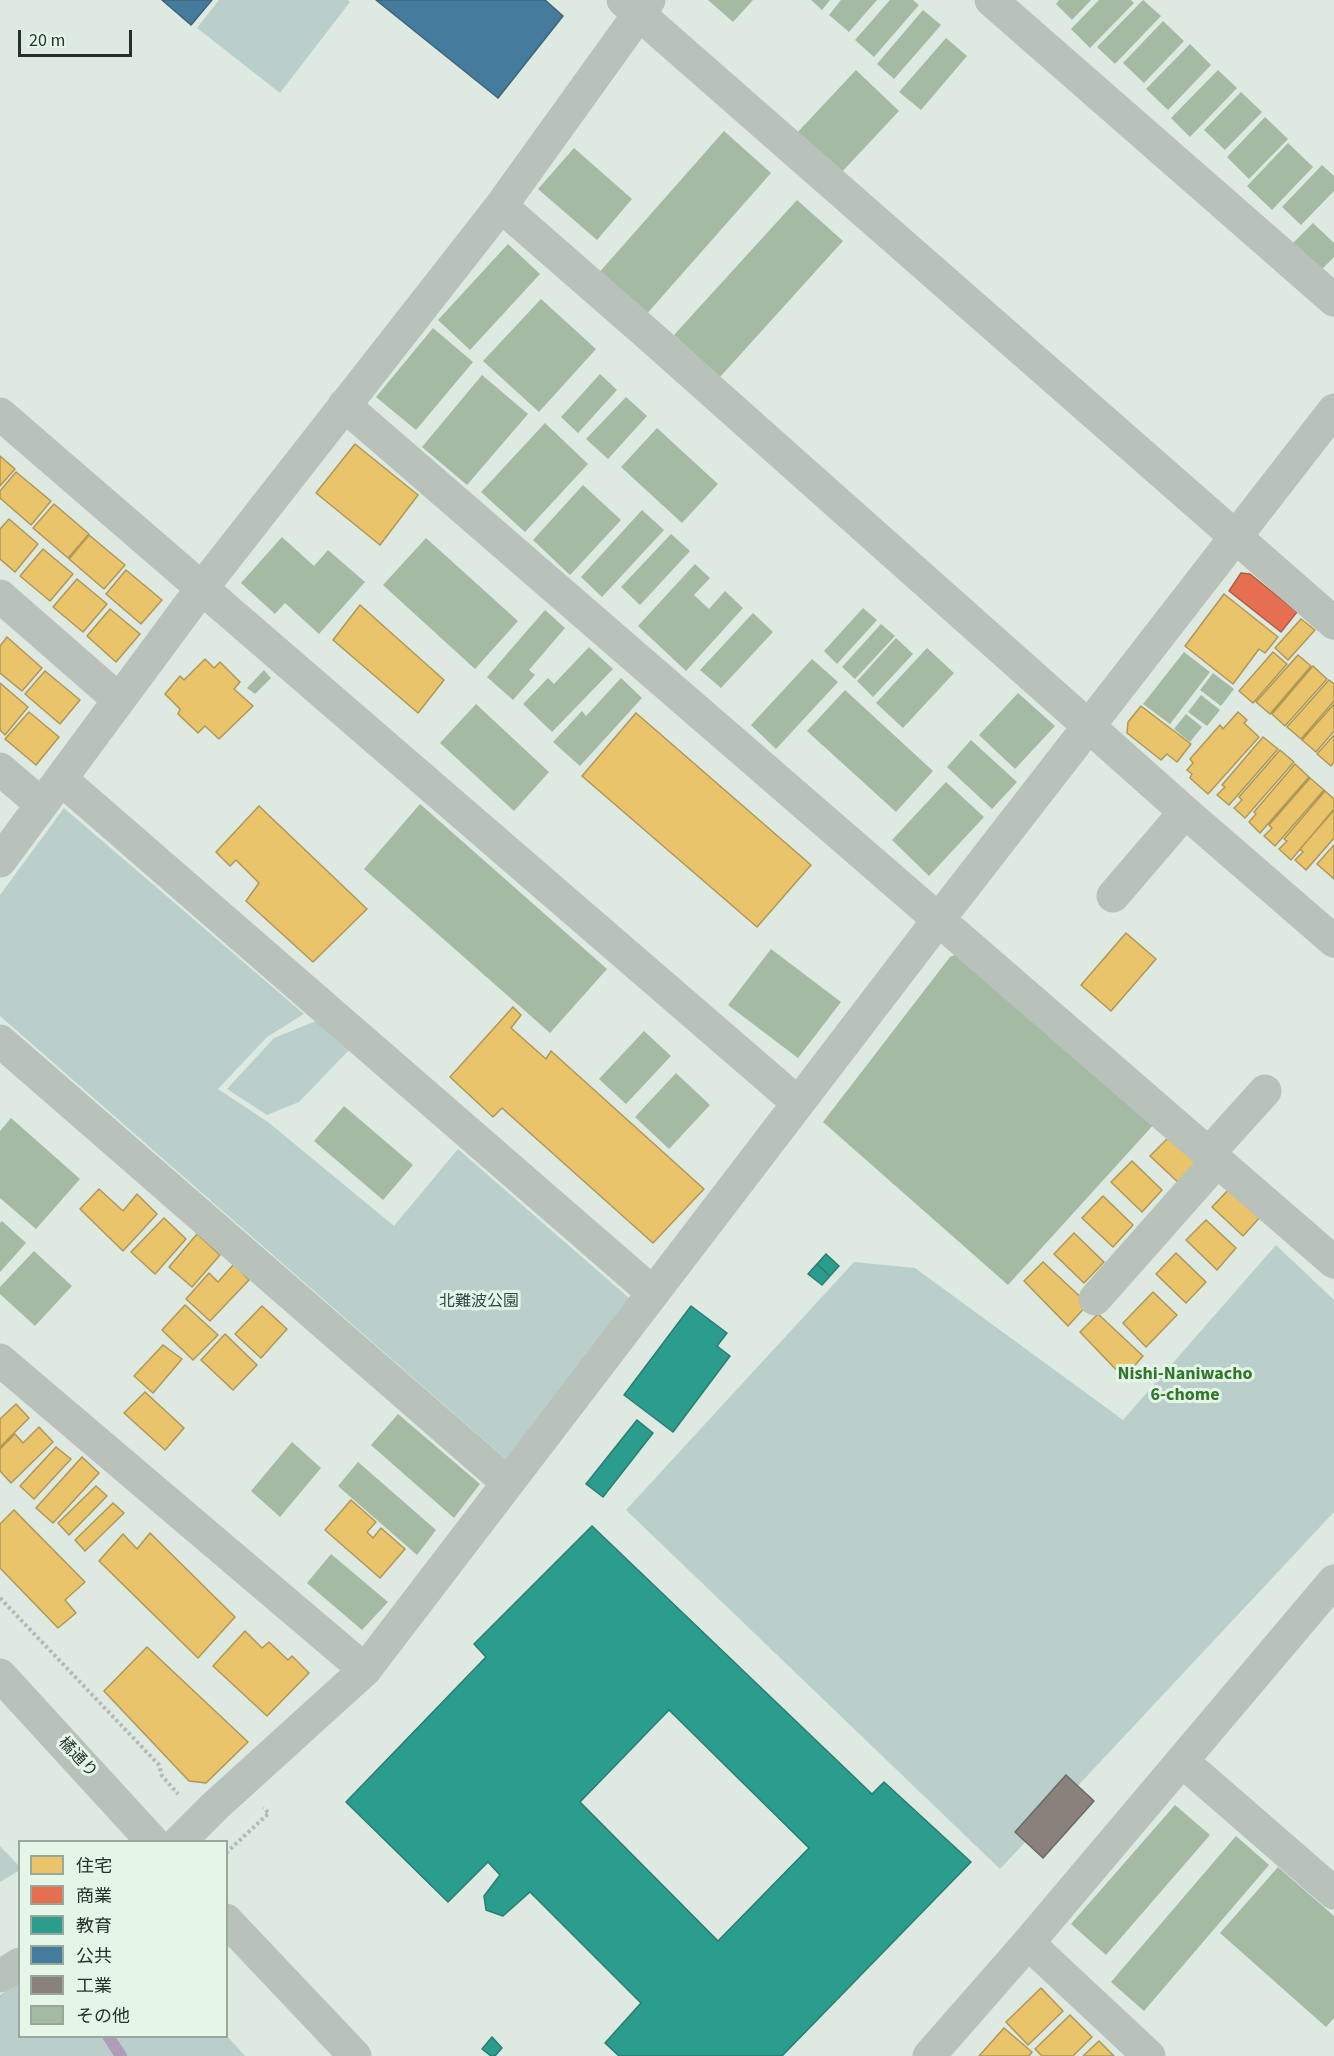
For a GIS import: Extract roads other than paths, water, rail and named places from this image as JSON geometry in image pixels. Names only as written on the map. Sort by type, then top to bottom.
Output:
[{"type":"street","points":[[991,0],[1334,300]]},
{"type":"street","points":[[0,861],[202,588],[501,206],[637,4],[1334,623]]},
{"type":"street","points":[[501,206],[1089,728],[1334,942]]},
{"type":"street","points":[[344,405],[1334,1262]]},
{"type":"street","points":[[181,1840],[214,1807],[365,1670],[939,919],[1334,410]]},
{"type":"street","points":[[0,414],[798,1103]]},
{"type":"street","points":[[0,596],[119,700]]},
{"type":"street","points":[[0,769],[40,804]]},
{"type":"street","points":[[61,779],[653,1293]]},
{"type":"street","points":[[1113,896],[1185,812]]},
{"type":"street","points":[[0,1041],[508,1483]]},
{"type":"street","points":[[1095,1299],[1213,1157],[1265,1090]]},
{"type":"street","points":[[0,1360],[365,1670]]},
{"type":"street","points":[[930,2056],[1334,1581]]},
{"type":"street","name":"橘通り","points":[[0,1675],[151,1840]]},
{"type":"street","points":[[1182,1761],[1334,1893]]},
{"type":"street","points":[[228,1922],[355,2056]]},
{"type":"street","points":[[1028,1942],[1149,2056]]},
{"type":"street","points":[[0,1976],[18,1965]]},
{"type":"waterway","points":[[109,2038],[121,2056]]},
{"type":"district","name":"Nishi-Naniwacho 6-chome","points":[[1185,1385]]},
{"type":"park label","name":"北難波公園","points":[[479,1302]]}]
